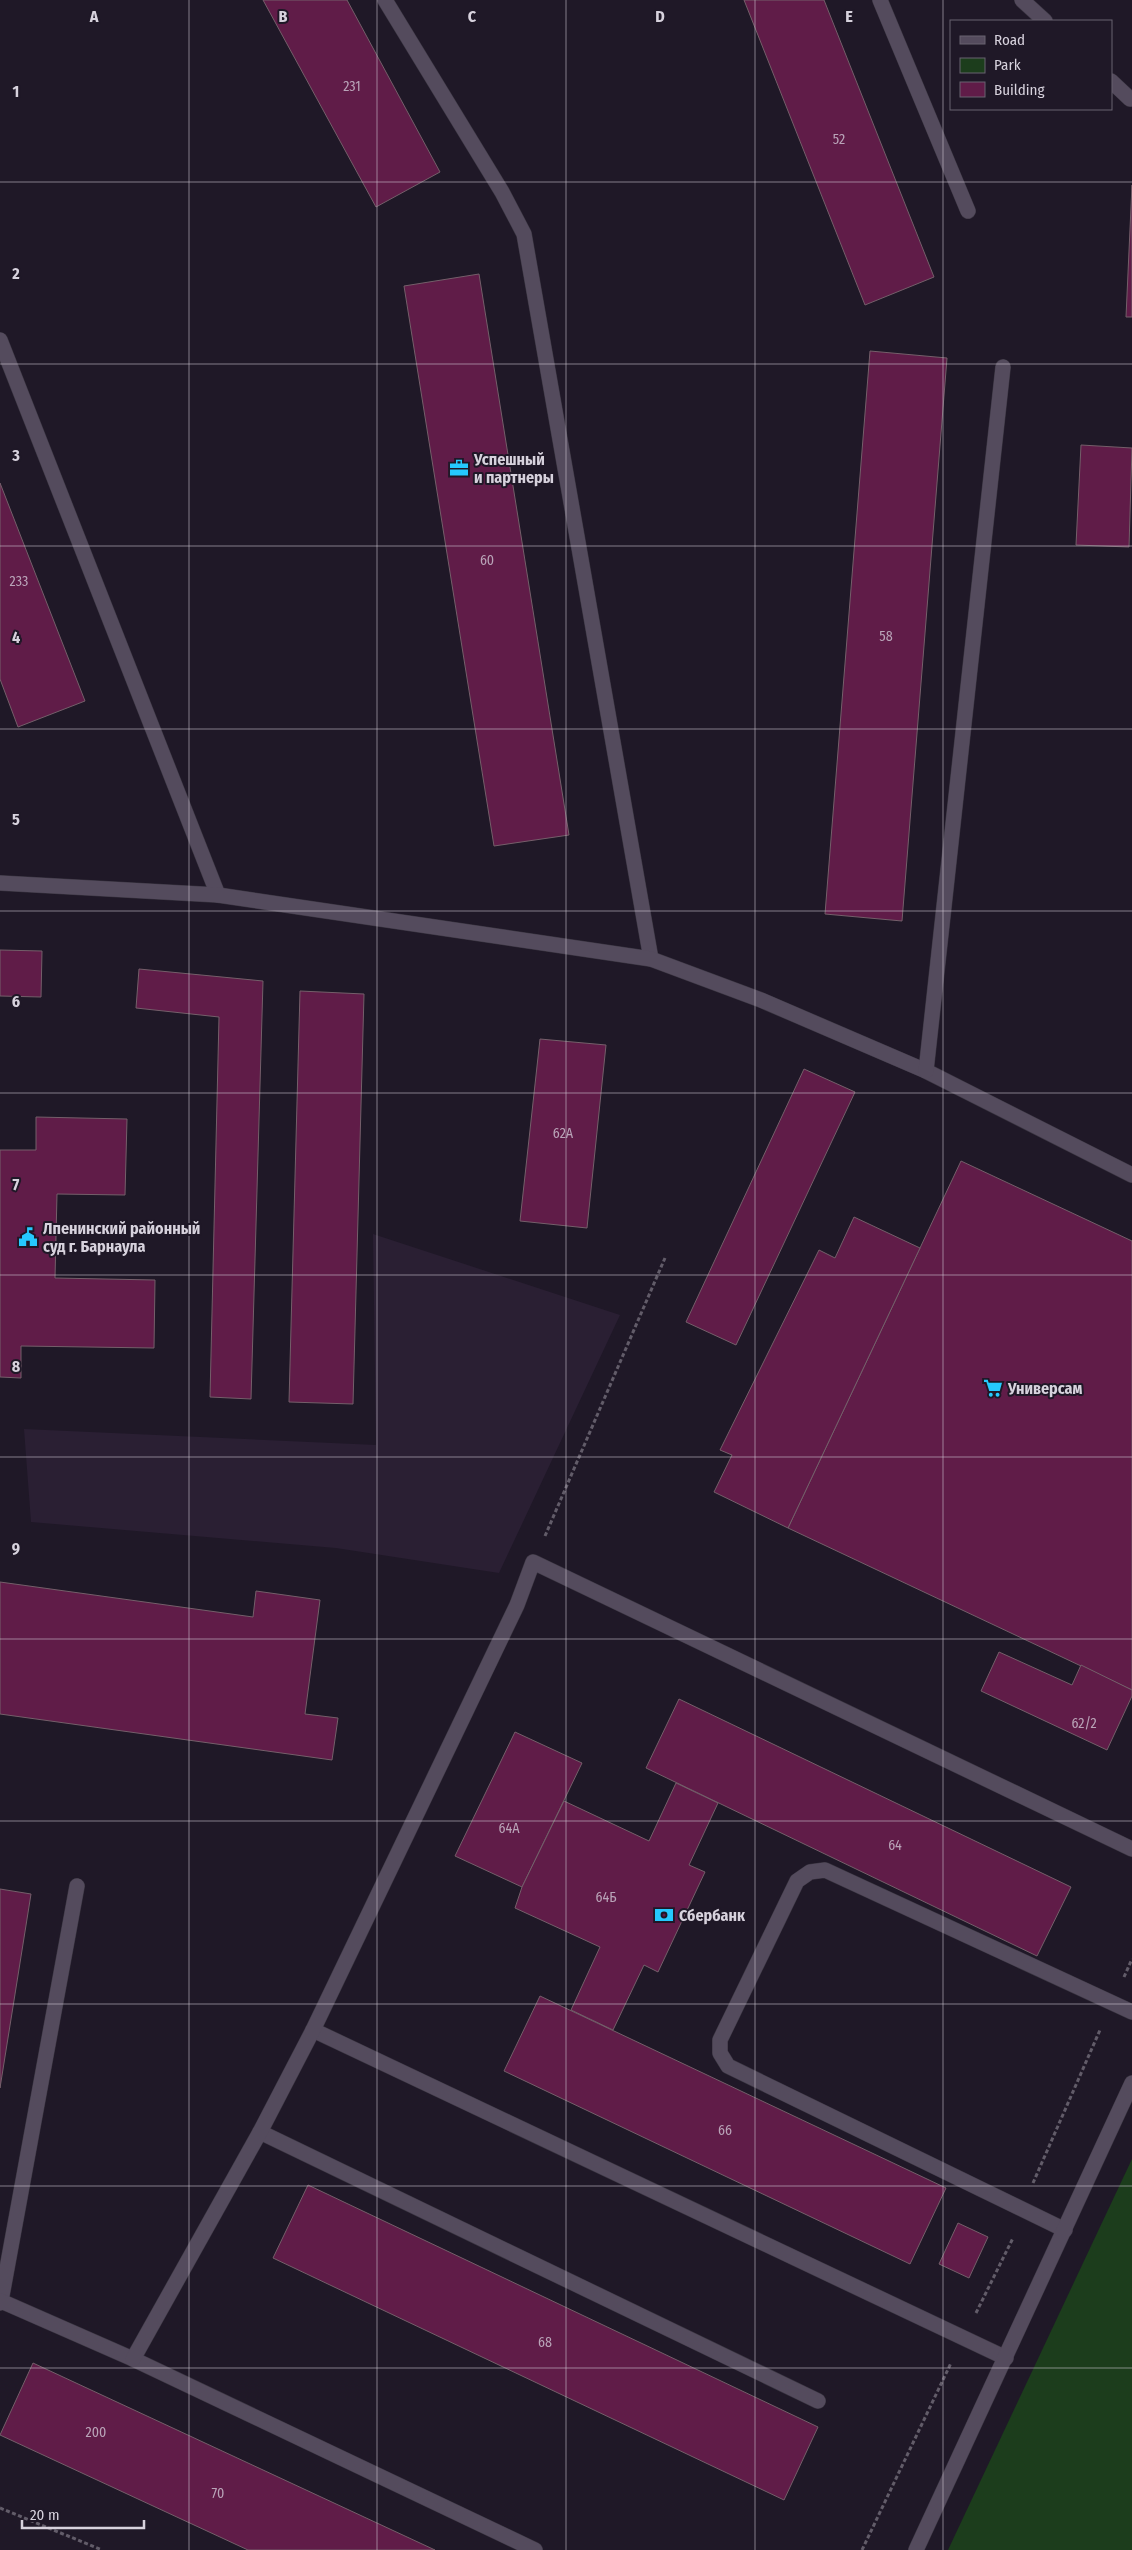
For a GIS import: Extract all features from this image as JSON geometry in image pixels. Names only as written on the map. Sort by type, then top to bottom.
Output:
[{"type":"street","points":[[385,0],[502,192],[524,234],[650,959]]},
{"type":"street","points":[[880,0],[968,211]]},
{"type":"street","points":[[1022,0],[1044,20]]},
{"type":"street","points":[[1112,82],[1130,99]]},
{"type":"street","points":[[0,340],[218,895]]},
{"type":"street","points":[[926,1071],[1003,367]]},
{"type":"street","points":[[0,883],[218,895],[650,959],[761,1000],[926,1071],[1132,1175]]},
{"type":"street","points":[[133,2359],[260,2132],[313,2030],[517,1605],[533,1562],[1132,1849]]},
{"type":"street","points":[[1065,2230],[728,2066],[720,2053],[720,2040],[797,1881],[810,1872],[825,1870],[1132,2012]]},
{"type":"street","points":[[77,1886],[0,2302],[133,2359],[535,2550]]},
{"type":"street","points":[[313,2030],[1006,2358]]},
{"type":"street","points":[[916,2550],[1132,2083]]},
{"type":"street","points":[[260,2132],[818,2402]]},
{"type":"path","points":[[533,1562],[665,1258]]},
{"type":"path","points":[[862,2550],[1013,2238],[1022,2208],[1132,1960]]},
{"type":"path","points":[[0,2508],[102,2550]]},
{"type":"shaded area","points":[[373,1234],[620,1315],[499,1573],[336,1548],[31,1522],[24,1429],[376,1445]]},
{"type":"green space","points":[[1132,2159],[1132,2550],[948,2550]]},
{"type":"building","points":[[263,0],[347,0],[440,172],[376,207]]},
{"type":"building","points":[[744,0],[824,0],[934,277],[865,305]]},
{"type":"building","points":[[1132,185],[1132,317],[1126,317]]},
{"type":"building","points":[[479,274],[569,835],[494,846],[404,286]]},
{"type":"building","points":[[870,351],[947,358],[902,921],[825,914]]},
{"type":"building","points":[[1081,445],[1132,448],[1129,547],[1076,545]]},
{"type":"building","points":[[0,483],[85,701],[18,727],[0,679]]},
{"type":"building","points":[[0,950],[42,951],[41,997],[0,996]]},
{"type":"building","points":[[139,969],[263,981],[251,1399],[210,1397],[219,1017],[136,1008]]},
{"type":"building","points":[[300,991],[364,994],[353,1404],[289,1402]]},
{"type":"building","points":[[540,1039],[606,1045],[587,1228],[520,1221]]},
{"type":"building","points":[[804,1069],[855,1092],[736,1345],[686,1322]]},
{"type":"building","name":"Лпенинский районный суд г. Барнаула","points":[[36,1117],[127,1119],[125,1195],[57,1194],[55,1278],[155,1280],[154,1348],[21,1346],[21,1378],[0,1377],[0,1150],[36,1150]]},
{"type":"building","name":"Универсам","points":[[961,1161],[1132,1241],[1132,1690],[788,1528]]},
{"type":"building","points":[[854,1217],[920,1248],[788,1528],[714,1492],[732,1455],[720,1450],[819,1250],[835,1258]]},
{"type":"building","points":[[0,1582],[253,1617],[256,1591],[320,1600],[305,1714],[338,1718],[332,1760],[0,1714]]},
{"type":"building","points":[[999,1652],[1072,1685],[1081,1665],[1132,1690],[1132,1696],[1107,1750],[981,1691]]},
{"type":"building","points":[[679,1699],[1071,1887],[1037,1956],[646,1768]]},
{"type":"building","points":[[515,1732],[582,1763],[522,1887],[455,1856]]},
{"type":"building","points":[[676,1783],[718,1803],[689,1865],[705,1872],[658,1972],[644,1965],[613,2030],[571,2010],[600,1947],[515,1908],[522,1887],[564,1801],[649,1841]]},
{"type":"building","points":[[0,1889],[31,1894],[0,2088]]},
{"type":"building","points":[[540,1996],[946,2188],[910,2264],[504,2071]]},
{"type":"building","points":[[308,2185],[818,2427],[784,2500],[273,2258]]},
{"type":"building","points":[[958,2223],[988,2237],[969,2278],[939,2264]]},
{"type":"building","points":[[33,2363],[435,2550],[248,2550],[0,2435]]},
{"type":"place","name":"Успешный и партнеры","points":[[459,468]]},
{"type":"place","name":"Лпенинский районный суд г. Барнаула","points":[[28,1237]]},
{"type":"place","name":"Универсам","points":[[993,1388]]},
{"type":"place","name":"Сбербанк","points":[[664,1915]]}]
